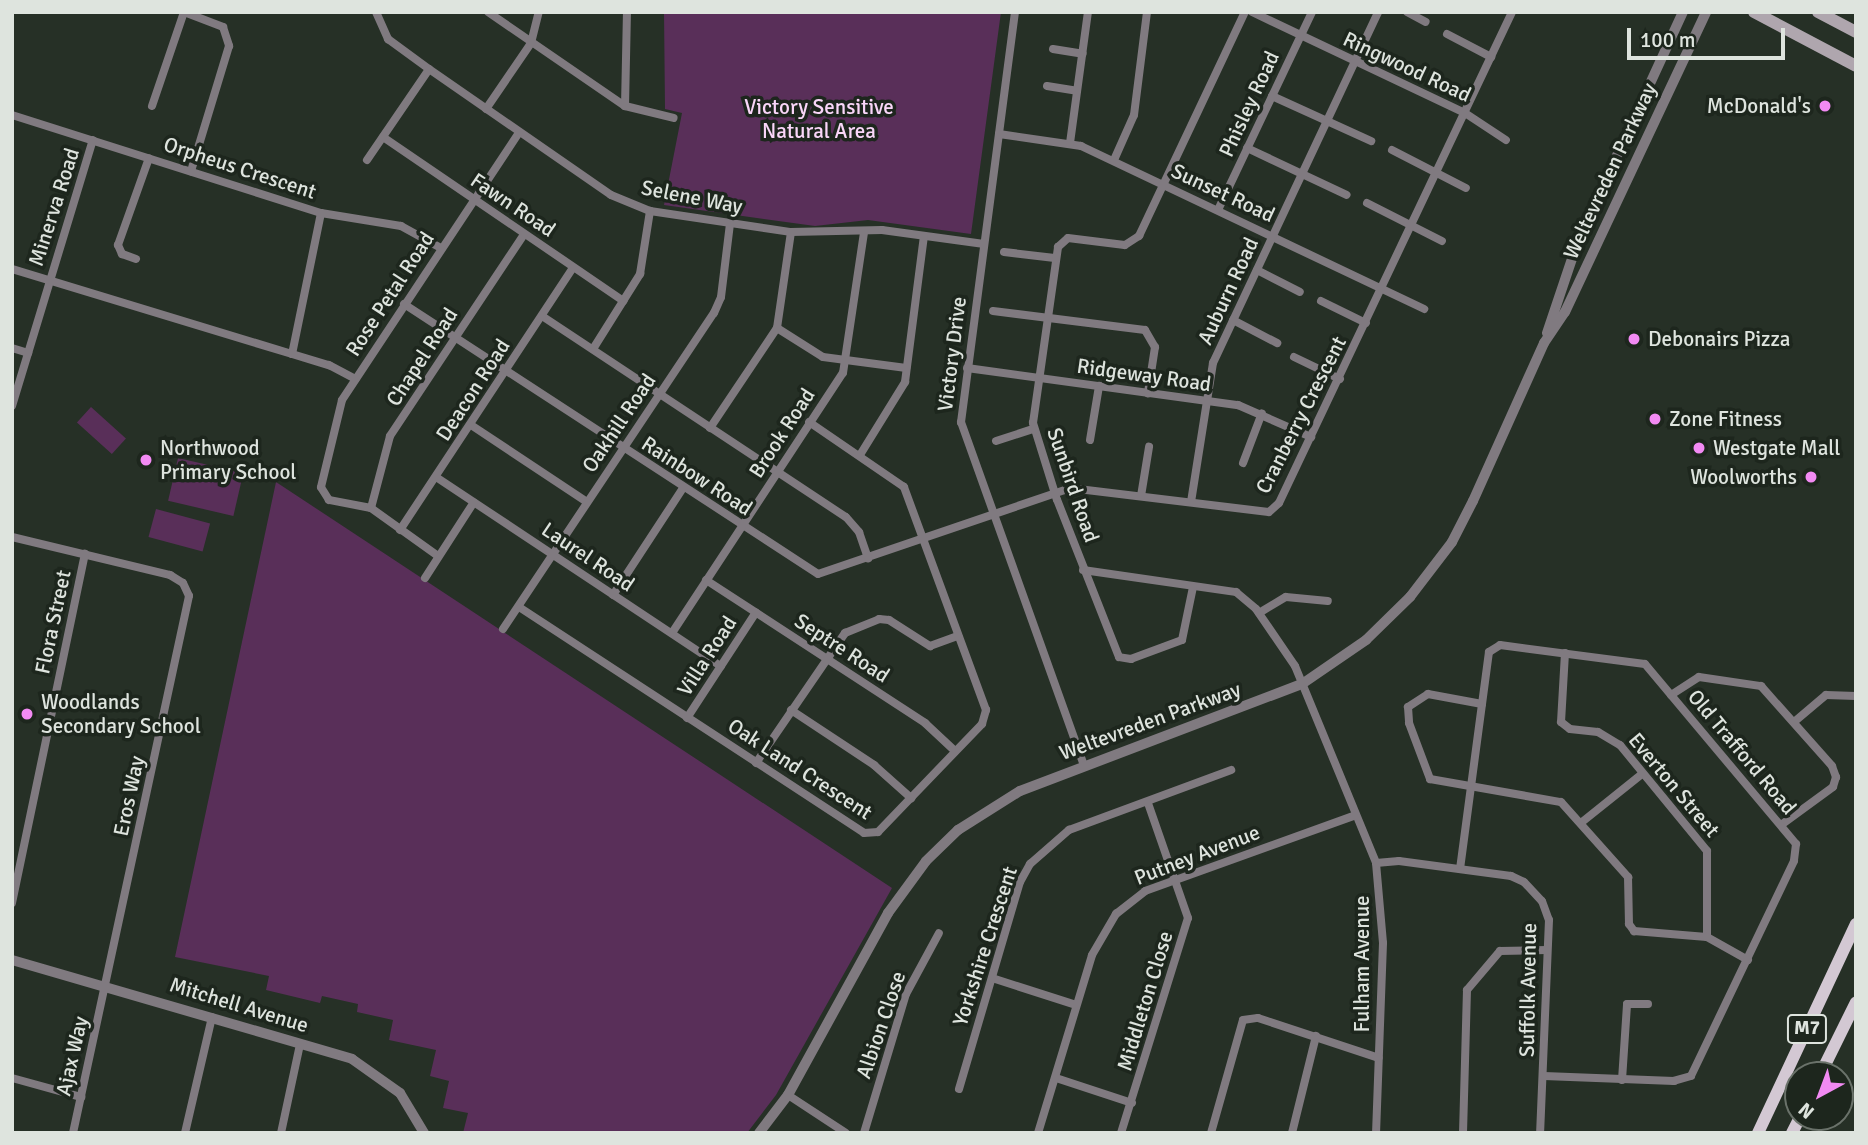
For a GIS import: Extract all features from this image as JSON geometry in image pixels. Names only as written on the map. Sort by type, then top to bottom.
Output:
[{"type":"main road","points":[[1754,12],[1856,66]]},
{"type":"main road","points":[[1818,12],[1856,32]]},
{"type":"main road","name":"M7","points":[[1758,1133],[1856,924]]},
{"type":"main road","name":"M7","points":[[1827,1061],[1856,1002]]},
{"type":"street","points":[[152,106],[184,12],[219,24],[229,40],[191,171]]},
{"type":"street","name":"Selene Way","points":[[376,12],[388,39],[429,69],[611,195],[650,211],[791,232],[864,232],[984,244]]},
{"type":"street","points":[[488,12],[625,106],[674,118]]},
{"type":"street","points":[[486,109],[531,43],[539,12]]},
{"type":"street","points":[[625,106],[627,12]]},
{"type":"street","name":"Victory Drive","points":[[1015,12],[961,422],[1083,765]]},
{"type":"street","points":[[1070,143],[1088,13],[1079,12]]},
{"type":"street","points":[[1114,160],[1133,115],[1147,12]]},
{"type":"street","points":[[1004,252],[1055,258],[1059,244],[1068,238],[1125,245],[1135,241],[1245,12]]},
{"type":"street","name":"Ringwood Road","points":[[1252,12],[1465,113],[1506,140]]},
{"type":"street","name":"Phisley Road","points":[[1218,210],[1312,12]]},
{"type":"street","name":"Auburn Road","points":[[1191,502],[1203,400],[1213,363],[1378,12]]},
{"type":"street","points":[[1407,12],[1426,22]]},
{"type":"street","name":"Cranberry Crescent","points":[[992,513],[1054,491],[1080,488],[1272,510],[1340,379],[1512,12]]},
{"type":"street","name":"Weltevreden Parkway","points":[[759,1133],[788,1095],[888,913],[926,861],[958,830],[995,804],[1083,765],[1302,684],[1381,627],[1434,568],[1473,501],[1544,343],[1579,238],[1683,12]]},
{"type":"street","name":"Weltevreden Parkway","points":[[1544,343],[1565,312],[1706,12]]},
{"type":"street","points":[[1447,34],[1491,57]]},
{"type":"street","points":[[1053,49],[1083,54]]},
{"type":"street","points":[[368,160],[429,69]]},
{"type":"street","points":[[1047,86],[1077,91]]},
{"type":"street","points":[[1272,96],[1371,141]]},
{"type":"street","name":"Orpheus Crescent","points":[[12,116],[321,213],[292,354]]},
{"type":"street","name":"Rose Petal Road","points":[[371,508],[329,500],[322,496],[321,487],[337,414],[355,379],[519,133]]},
{"type":"street","name":"Sunset Road","points":[[999,134],[1070,143],[1114,160],[1424,309]]},
{"type":"street","name":"Fawn Road","points":[[383,137],[623,301]]},
{"type":"street","name":"Minerva Road","points":[[13,403],[93,140]]},
{"type":"street","points":[[1247,148],[1347,195]]},
{"type":"street","points":[[1392,150],[1466,188]]},
{"type":"street","points":[[135,259],[119,252],[118,245],[149,158]]},
{"type":"street","points":[[1367,203],[1442,241]]},
{"type":"street","points":[[593,349],[643,267],[650,211]]},
{"type":"street","points":[[321,213],[401,226],[441,248]]},
{"type":"street","name":"Oakhill Road","points":[[503,629],[719,304],[730,224]]},
{"type":"street","points":[[710,428],[777,328],[791,232]]},
{"type":"street","name":"Brook Road","points":[[672,633],[843,373],[864,232]]},
{"type":"street","name":"Chapel Road","points":[[371,508],[387,444],[523,234]]},
{"type":"street","points":[[860,455],[900,396],[924,236]]},
{"type":"street","name":"Sunbird Road","points":[[1055,258],[1034,429],[1083,570],[1237,592],[1259,613],[1302,684]]},
{"type":"street","name":"Deacon Road","points":[[400,530],[573,268]]},
{"type":"street","points":[[12,269],[329,365],[355,379]]},
{"type":"street","points":[[1257,270],[1300,292]]},
{"type":"street","points":[[1321,301],[1366,323]]},
{"type":"street","name":"Rainbow Road","points":[[404,304],[818,575],[923,540],[992,513]]},
{"type":"street","points":[[993,311],[1147,331],[1155,347],[1148,393]]},
{"type":"street","points":[[542,316],[852,522],[868,558]]},
{"type":"street","points":[[1233,320],[1277,343]]},
{"type":"street","points":[[777,328],[818,355],[906,368]]},
{"type":"street","points":[[12,348],[28,353]]},
{"type":"street","points":[[1294,357],[1340,379]]},
{"type":"street","name":"Ridgeway Road","points":[[967,368],[1203,400],[1262,413],[1311,437]]},
{"type":"street","points":[[1090,440],[1099,386]]},
{"type":"street","points":[[1243,463],[1262,413]]},
{"type":"street","name":"Oak Land Crescent","points":[[519,607],[756,763],[872,835],[911,798],[986,718],[904,487],[810,422]]},
{"type":"street","points":[[471,425],[587,502]]},
{"type":"street","points":[[996,441],[1034,429]]},
{"type":"street","points":[[1141,496],[1149,447]]},
{"type":"street","name":"Laurel Road","points":[[436,477],[720,666]]},
{"type":"street","points":[[614,595],[683,488]]},
{"type":"street","points":[[425,578],[474,502]]},
{"type":"street","points":[[371,508],[438,556]]},
{"type":"street","name":"Eros Way","points":[[12,537],[175,577],[188,596],[106,986]]},
{"type":"street","name":"Flora Street","points":[[12,903],[85,554]]},
{"type":"street","points":[[1083,570],[1112,649],[1119,657],[1131,659],[1182,640],[1193,587]]},
{"type":"street","name":"Septre Road","points":[[706,580],[925,723],[955,751]]},
{"type":"street","points":[[1259,613],[1286,597],[1328,601]]},
{"type":"street","name":"Villa Road","points":[[687,718],[756,612]]},
{"type":"street","points":[[756,763],[826,657],[845,633],[879,619],[888,620],[930,646],[958,636]]},
{"type":"street","name":"Old Trafford Road","points":[[1460,869],[1482,704],[1494,647],[1643,663],[1781,825],[1797,852],[1691,1076],[1680,1081],[1544,1076]]},
{"type":"street","name":"Everton Street","points":[[1565,653],[1561,722],[1611,737],[1709,856],[1707,937]]},
{"type":"street","points":[[1671,695],[1699,677],[1754,683],[1794,722],[1832,766],[1836,782],[1781,825]]},
{"type":"street","name":"Fulham Avenue","points":[[1302,684],[1376,863],[1383,943],[1376,1133]]},
{"type":"street","points":[[1482,704],[1428,694],[1411,704],[1406,713],[1427,776],[1436,783],[1556,800],[1582,822],[1630,880],[1629,924],[1634,931],[1707,937],[1748,960]]},
{"type":"street","points":[[1794,722],[1826,695],[1856,696]]},
{"type":"street","points":[[791,710],[874,765],[911,798]]},
{"type":"street","name":"Yorkshire Crescent","points":[[959,1088],[1020,882],[1030,864],[1069,830],[1148,803],[1231,770]]},
{"type":"street","points":[[1582,822],[1642,774]]},
{"type":"street","points":[[1148,803],[1175,880]]},
{"type":"street","name":"Putney Avenue","points":[[1038,1133],[1076,1005],[1105,928],[1138,895],[1356,815]]},
{"type":"street","name":"Suffolk Avenue","points":[[1376,863],[1399,861],[1460,869],[1524,882],[1548,915],[1540,1133]]},
{"type":"street","name":"Middleton Close","points":[[1121,1133],[1188,918],[1175,880]]},
{"type":"street","name":"Albion Close","points":[[864,1133],[906,994],[939,933]]},
{"type":"street","points":[[1463,1133],[1467,990],[1500,951],[1547,950]]},
{"type":"street","name":"Mitchell Avenue","points":[[12,960],[352,1059],[387,1080],[407,1101],[424,1133]]},
{"type":"street","points":[[992,978],[1076,1005]]},
{"type":"street","name":"Ajax Way","points":[[73,1133],[106,986]]},
{"type":"street","points":[[1622,1080],[1626,1004],[1648,1004]]},
{"type":"street","points":[[185,1133],[212,1017]]},
{"type":"street","points":[[1211,1133],[1243,1020],[1258,1018],[1379,1058]]},
{"type":"street","points":[[1292,1133],[1316,1036]]},
{"type":"street","points":[[281,1133],[300,1044]]},
{"type":"street","points":[[1056,1077],[1132,1103]]},
{"type":"street","points":[[12,1078],[80,1097]]},
{"type":"street","points":[[788,1095],[846,1133]]},
{"type":"green space","name":"Victory Sensitive Natural Area","points":[[664,12],[1001,12],[971,234],[868,220],[815,226],[664,205],[682,113],[665,109]]},
{"type":"green space","points":[[91,407],[126,438],[112,454],[77,423]]},
{"type":"green space","points":[[178,458],[243,473],[233,516],[168,501]]},
{"type":"green space","points":[[276,482],[892,888],[776,1095],[747,1133],[463,1133],[468,1113],[443,1108],[449,1081],[430,1076],[436,1050],[389,1040],[393,1020],[357,1012],[358,1004],[322,996],[320,1003],[266,990],[269,976],[175,957]]},
{"type":"green space","points":[[156,509],[210,523],[203,552],[148,537]]},
{"type":"place","name":"McDonald's","points":[[1825,106]]},
{"type":"place","name":"Debonairs Pizza","points":[[1634,339]]},
{"type":"place","name":"Zone Fitness","points":[[1655,419]]},
{"type":"place","name":"Westgate Mall","points":[[1699,448]]},
{"type":"place","name":"Northwood Primary School","points":[[146,460]]},
{"type":"place","name":"Woolworths","points":[[1811,477]]},
{"type":"place","name":"Woodlands Secondary School","points":[[27,714]]}]
